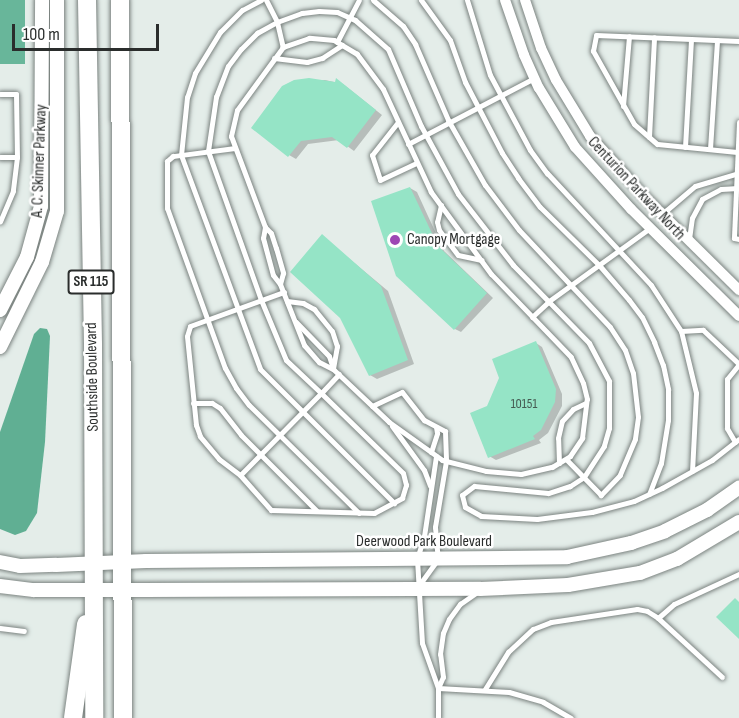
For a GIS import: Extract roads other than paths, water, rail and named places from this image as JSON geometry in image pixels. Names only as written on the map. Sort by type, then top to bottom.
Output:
[{"type":"highway","name":"Southside Boulevard","points":[[87,0],[94,718]]},
{"type":"highway","name":"Southside Boulevard","points":[[120,0],[123,718]]},
{"type":"highway","points":[[73,718],[79,661],[94,590]]},
{"type":"main road","name":"A. C. Skinner Parkway","points":[[0,310],[27,257],[41,206],[42,0]]},
{"type":"main road","name":"A. C. Skinner Parkway","points":[[0,346],[42,262],[57,211],[57,0]]},
{"type":"main road","name":"Deerwood Park Boulevard","points":[[94,563],[558,557],[599,551],[665,531],[707,510],[739,488]]},
{"type":"main road","points":[[0,586],[18,589],[123,590],[480,589],[568,585],[640,573],[677,559],[739,522]]},
{"type":"main road","points":[[0,562],[20,566],[94,563]]},
{"type":"street","name":"Centurion Parkway North","points":[[505,0],[534,78],[575,147],[650,228],[739,316]]},
{"type":"street","name":"Centurion Parkway North","points":[[525,0],[551,70],[590,136],[662,214],[739,290]]},
{"type":"street","points":[[534,78],[551,70]]},
{"type":"lane","points":[[261,0],[242,10],[220,32],[195,73],[186,106],[182,155],[260,369],[394,503]]},
{"type":"lane","points":[[266,0],[277,22],[283,47]]},
{"type":"lane","points":[[274,58],[307,62],[322,58],[339,43],[348,17],[359,0]]},
{"type":"lane","points":[[372,0],[403,26],[414,44],[449,122],[473,167],[498,203],[519,230],[610,327],[625,350],[638,398],[635,439],[620,476],[602,495],[566,459]]},
{"type":"lane","points":[[421,0],[450,40],[465,82],[502,153],[529,192],[566,234],[599,265],[642,317],[665,373],[668,389],[666,440],[649,494]]},
{"type":"lane","points":[[466,0],[490,75],[530,150],[548,173],[657,293],[681,331],[696,393],[692,471]]},
{"type":"lane","points":[[284,292],[261,300],[238,309],[190,326],[187,336],[193,403],[200,436],[219,459],[240,475],[271,510],[374,513],[402,498],[406,485],[403,472],[286,360],[261,300],[208,151],[216,97],[228,66],[257,33],[277,22],[302,13],[338,12],[370,31],[388,49],[424,133],[458,194],[513,265],[589,343],[609,381],[609,428],[600,454],[584,477],[570,486],[548,493],[474,486],[462,495],[462,500],[471,512],[481,516],[537,519],[592,512],[634,501],[692,471],[737,440],[727,428],[727,379],[739,364],[703,330],[681,331]]},
{"type":"lane","points":[[737,152],[657,144],[634,124],[592,51],[596,35],[739,41]]},
{"type":"lane","points":[[624,106],[629,36]]},
{"type":"lane","points":[[649,137],[654,37]]},
{"type":"lane","points":[[265,227],[263,238],[270,266],[284,292],[296,322],[297,334],[304,345],[319,362],[333,369],[390,422],[434,454],[446,461],[468,468],[521,474],[566,459],[582,438],[586,403],[583,383],[572,357],[481,261],[441,205],[416,163],[383,89],[357,54],[339,43],[309,38],[283,47],[237,110],[231,136],[265,227],[271,233],[283,273],[280,284]]},
{"type":"lane","points":[[685,147],[691,39]]},
{"type":"lane","points":[[710,149],[717,40]]},
{"type":"lane","points":[[408,144],[424,133],[534,78]]},
{"type":"lane","points":[[0,94],[16,94],[17,157],[13,191],[0,221]]},
{"type":"lane","points":[[398,122],[372,155],[380,180],[416,163]]},
{"type":"lane","points":[[739,122],[737,152],[739,173],[734,238],[739,239]]},
{"type":"lane","points":[[235,148],[173,156],[167,161],[167,208],[225,368],[236,388],[249,405],[358,513]]},
{"type":"lane","points":[[0,157],[17,157]]},
{"type":"lane","points":[[662,214],[695,186],[739,173]]},
{"type":"lane","points":[[688,240],[692,218],[702,199],[721,189],[737,188]]},
{"type":"lane","points":[[441,205],[437,222],[439,230],[459,255],[481,261]]},
{"type":"lane","points":[[532,316],[549,301],[650,228]]},
{"type":"lane","points":[[287,301],[303,303],[314,309],[332,331],[337,346],[333,369]]},
{"type":"lane","points":[[296,322],[329,356],[333,369]]},
{"type":"lane","points":[[240,475],[339,375]]},
{"type":"lane","points":[[372,406],[402,392],[424,420],[445,432],[446,461],[435,527],[438,558],[417,588]]},
{"type":"lane","points":[[193,403],[212,404],[220,408],[227,419],[317,512]]},
{"type":"lane","points":[[559,463],[558,438],[562,421],[573,409],[586,403]]},
{"type":"lane","points":[[390,422],[424,470],[430,487]]},
{"type":"lane","points":[[436,427],[424,536],[417,559],[417,588],[422,600],[422,643],[438,688],[438,718]]},
{"type":"lane","points":[[658,618],[674,604],[739,574]]},
{"type":"lane","points":[[438,688],[443,676],[440,654],[442,633],[460,604],[480,589]]},
{"type":"lane","points":[[485,689],[508,652],[533,629],[551,622],[637,609],[647,611],[658,618],[722,677]]},
{"type":"lane","points":[[0,628],[24,631]]},
{"type":"lane","points":[[438,688],[485,689],[526,696],[552,706],[571,718]]},
{"type":"place","name":"Canopy Mortgage","points":[[395,240]]}]
